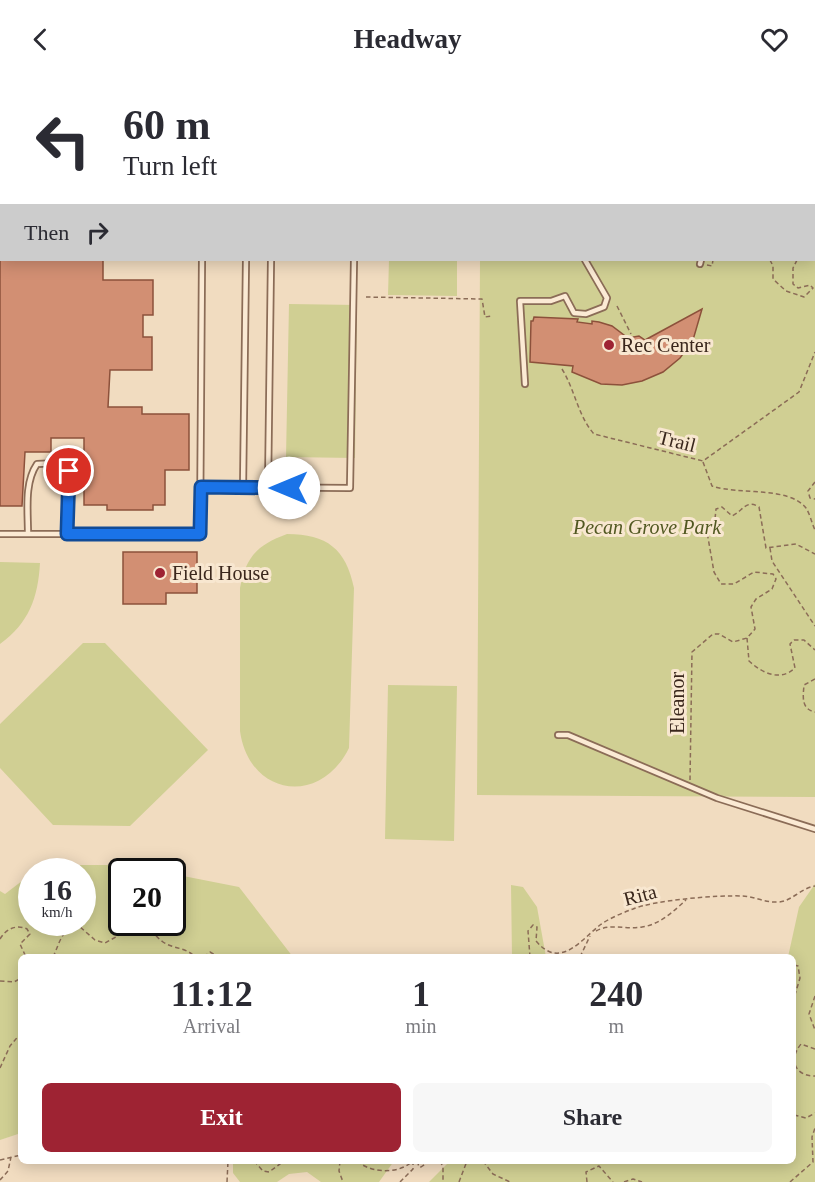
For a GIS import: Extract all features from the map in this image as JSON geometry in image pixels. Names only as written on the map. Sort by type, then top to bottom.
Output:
[{"type":"lane","points":[[0,534],[200,534],[202,261]]},
{"type":"lane","points":[[243,488],[246,261]]},
{"type":"lane","points":[[268,488],[271,261]]},
{"type":"lane","points":[[201,487],[350,488],[354,261]]},
{"type":"lane","points":[[525,384],[520,301],[551,301],[565,296],[574,313],[586,314],[604,307],[607,298],[586,261]]},
{"type":"lane","points":[[28,534],[28,490],[31,472],[37,464],[59,463],[69,471],[67,534]]},
{"type":"lane","points":[[558,735],[568,735],[754,811],[815,829]]},
{"type":"path","points":[[700,262],[712,266],[713,261]]},
{"type":"path","points":[[770,261],[773,266],[772,279],[786,291],[804,297],[813,288],[810,285],[798,288],[793,284],[793,268],[796,261]]},
{"type":"path","points":[[366,297],[482,299],[485,317],[491,316]]},
{"type":"path","points":[[617,306],[631,334]]},
{"type":"path","name":"Trail","points":[[562,369],[572,386],[585,424],[594,434],[703,461],[799,392],[815,352]]},
{"type":"path","points":[[703,461],[712,486],[727,491],[765,491],[786,496],[806,508],[815,530]]},
{"type":"path","points":[[815,482],[808,490],[810,498],[815,499]]},
{"type":"path","points":[[815,554],[796,544],[766,548],[763,543],[759,507],[753,503],[747,504],[732,516],[722,507],[716,509],[715,519],[707,532],[714,572],[721,584],[734,584],[754,572],[773,574],[776,579],[772,590],[756,599],[751,607],[755,628],[747,638],[749,661],[758,669],[772,675],[783,675],[795,669],[790,644],[794,640],[804,640],[815,650]]},
{"type":"path","points":[[770,548],[772,561],[815,626]]},
{"type":"path","name":"Eleanor","points":[[690,786],[692,652],[713,634],[719,634],[733,642],[747,638]]},
{"type":"path","points":[[815,679],[804,685],[803,703],[809,711],[815,712]]},
{"type":"path","name":"Rita","points":[[530,954],[528,931],[532,925],[537,927],[536,940],[546,950],[553,952],[572,949],[608,920],[646,904],[744,896],[782,902],[799,891],[815,886]]},
{"type":"path","points":[[581,954],[591,934],[603,927],[644,927],[662,919],[686,900]]},
{"type":"path","points":[[54,954],[62,934],[71,927],[79,926],[95,940],[105,943],[139,924],[147,927],[165,943],[192,954]]},
{"type":"path","points":[[0,939],[7,931],[15,927],[27,929],[30,934],[20,944],[25,954]]},
{"type":"path","points":[[796,966],[800,971],[796,989]]},
{"type":"path","points":[[0,981],[14,982],[18,980]]},
{"type":"path","points":[[815,996],[809,1014],[815,1030]]},
{"type":"path","points":[[0,1068],[10,1046],[18,1037]]},
{"type":"path","points":[[796,1055],[801,1044],[815,1049]]},
{"type":"path","points":[[796,1071],[800,1074],[815,1076]]},
{"type":"path","points":[[796,1116],[806,1118],[815,1113]]},
{"type":"path","points":[[790,1182],[813,1162],[812,1137],[815,1128]]},
{"type":"path","points":[[0,1160],[18,1156]]},
{"type":"path","points":[[0,1180],[8,1171],[11,1157]]},
{"type":"path","points":[[227,1182],[228,1164]]},
{"type":"path","points":[[256,1164],[262,1171],[269,1172],[281,1164]]},
{"type":"path","points":[[340,1164],[339,1171],[343,1182]]},
{"type":"path","points":[[362,1164],[389,1171],[407,1167],[410,1164]]},
{"type":"path","points":[[400,1182],[413,1168],[426,1164]]},
{"type":"path","points":[[442,1164],[443,1182]]},
{"type":"path","points":[[459,1182],[466,1164]]},
{"type":"path","points":[[485,1164],[493,1174],[510,1182]]},
{"type":"path","points":[[587,1182],[586,1172],[599,1166],[613,1182]]},
{"type":"path","points":[[624,1182],[633,1179],[642,1182]]},
{"type":"green space","points":[[389,261],[457,261],[457,296],[388,295]]},
{"type":"green space","name":"Pecan Grove Park","points":[[480,261],[815,261],[815,797],[477,795]]},
{"type":"green space","points":[[289,304],[357,305],[355,458],[286,457]]},
{"type":"green space","points":[[287,534],[313,537],[332,546],[346,563],[354,588],[349,748],[336,767],[321,779],[304,786],[287,786],[271,780],[257,769],[246,753],[240,731],[240,588],[246,568],[254,554],[268,543]]},
{"type":"green space","points":[[0,562],[40,563],[37,587],[30,609],[18,627],[0,644]]},
{"type":"green space","points":[[83,643],[105,643],[208,750],[130,826],[53,825],[0,768],[0,724]]},
{"type":"green space","points":[[388,685],[457,686],[454,841],[385,839]]},
{"type":"green space","points":[[96,865],[108,865],[108,936],[186,936],[186,877],[239,887],[291,954],[18,954],[18,1134],[0,1140],[0,891],[5,894],[18,884],[18,936],[96,936]]},
{"type":"green space","points":[[815,884],[815,1182],[429,1182],[447,1164],[796,1164],[796,954],[789,954],[799,907]]},
{"type":"green space","points":[[511,885],[523,887],[537,907],[545,954],[512,954]]},
{"type":"green space","points":[[233,1164],[392,1164],[379,1182],[321,1182],[307,1172],[289,1174],[277,1182],[240,1182],[233,1173]]},
{"type":"building","points":[[0,261],[103,261],[103,280],[153,280],[153,315],[143,315],[143,337],[152,337],[152,370],[110,370],[108,407],[142,407],[142,414],[189,414],[189,470],[165,470],[165,505],[153,505],[153,510],[107,510],[107,505],[84,505],[84,438],[51,438],[51,452],[25,452],[22,506],[0,506]]},
{"type":"building","name":"Rec Center","points":[[702,309],[693,340],[680,358],[663,372],[642,381],[622,385],[601,384],[572,372],[573,366],[530,362],[531,321],[534,317],[578,319],[577,322],[592,324],[592,321],[599,322],[612,326],[628,338],[639,336],[645,340]]},
{"type":"building","name":"Field House","points":[[123,552],[197,552],[197,593],[166,593],[166,604],[123,604]]},
{"type":"place","name":"Rec Center","points":[[609,345]]},
{"type":"place","name":"Field House","points":[[160,573]]},
{"type":"route","points":[[69,471],[67,534],[200,534],[201,487],[289,488]]}]
